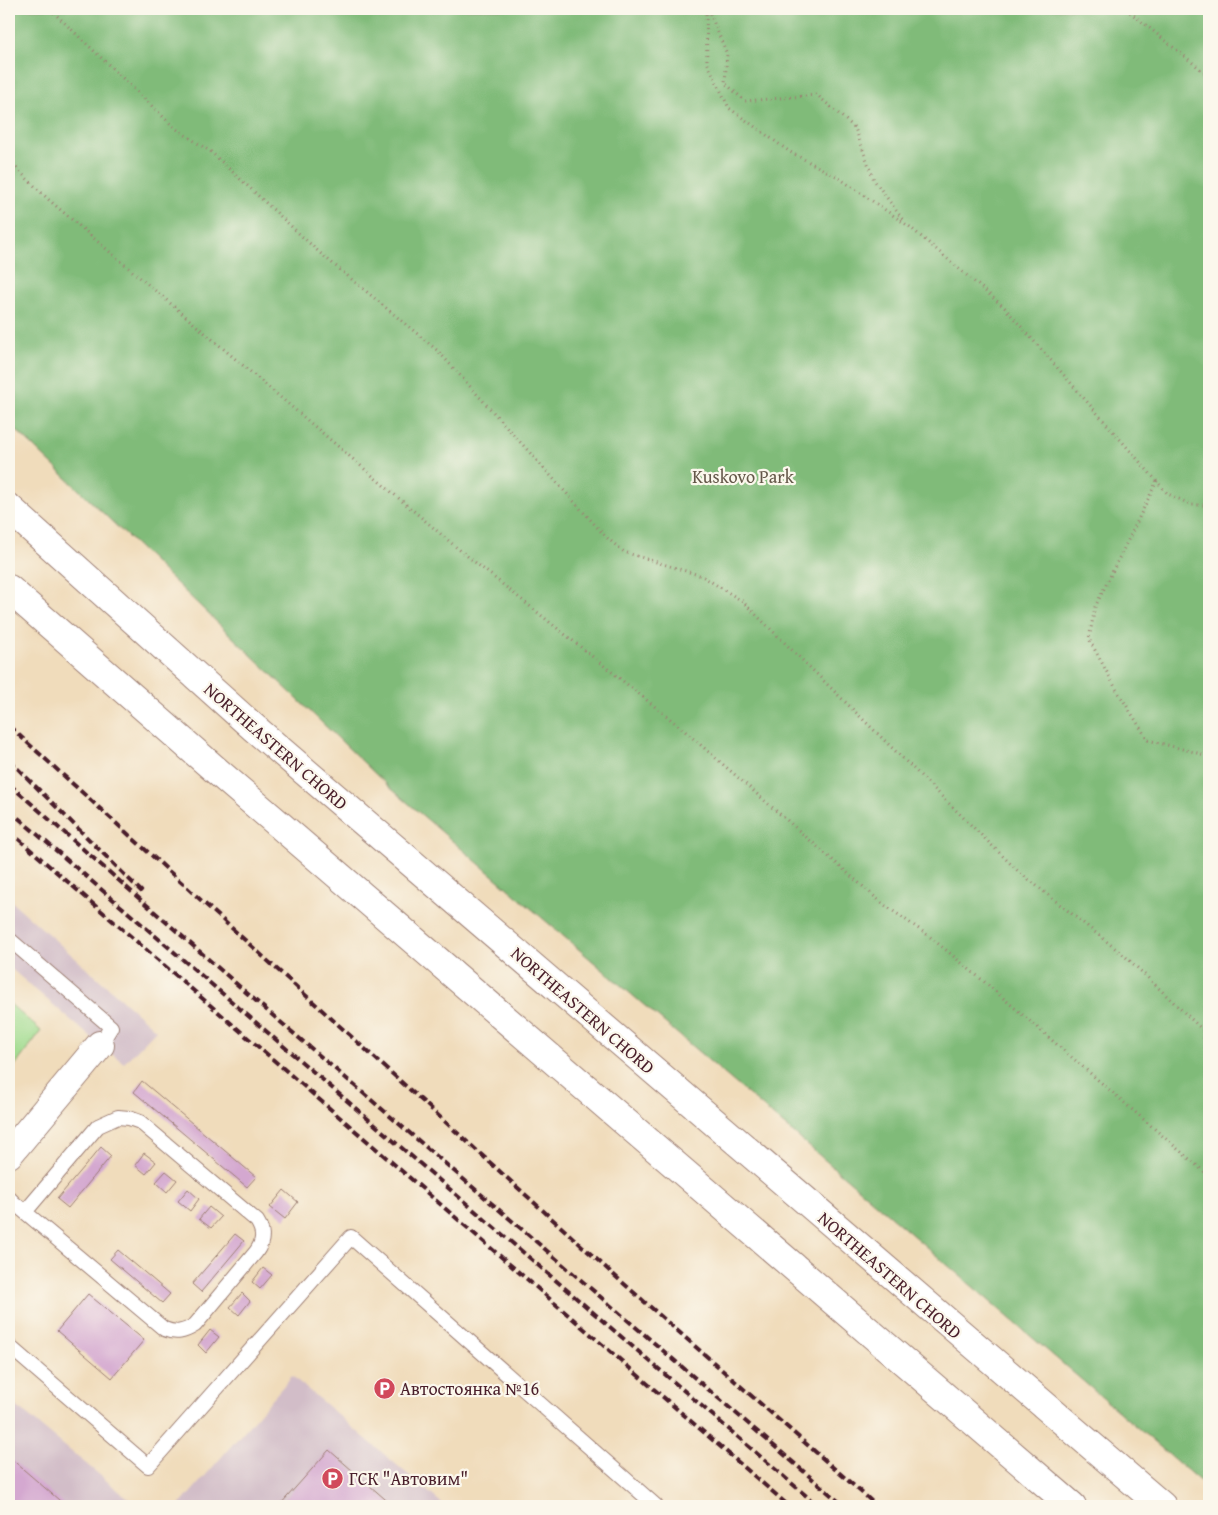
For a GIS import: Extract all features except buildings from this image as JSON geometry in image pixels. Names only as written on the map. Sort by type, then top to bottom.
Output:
[{"type":"main road","name":"NORTHEASTERN CHORD","points":[[9,508],[283,752],[1162,1506]]},
{"type":"main road","points":[[9,589],[225,779],[1072,1506]]},
{"type":"main road","points":[[14,1139],[100,1045]]},
{"type":"lane","points":[[9,939],[111,1027],[100,1045]]},
{"type":"lane","points":[[9,1198],[164,1329],[171,1332],[187,1330],[195,1324],[256,1252],[263,1233],[257,1221],[140,1122],[118,1117],[98,1126],[26,1212]]},
{"type":"lane","points":[[9,1346],[148,1466],[351,1237],[656,1506]]},
{"type":"path","points":[[9,29],[11,9]]},
{"type":"path","points":[[50,9],[175,128],[211,152],[320,253],[438,351],[606,537],[624,552],[702,576],[742,601],[1018,871],[1126,957],[1209,1036]]},
{"type":"path","points":[[707,9],[707,62],[729,108],[790,152],[836,176],[904,223],[1005,308],[1168,494],[1192,505],[1206,505],[1209,539]]},
{"type":"path","points":[[707,9],[726,54],[725,83],[745,101],[817,95],[855,128],[874,180],[904,223]]},
{"type":"path","points":[[1126,9],[1209,76]]},
{"type":"path","points":[[9,162],[49,200],[456,548],[679,726],[883,904],[928,936],[987,984],[1209,1176]]},
{"type":"path","points":[[1157,481],[1095,607],[1089,639],[1115,687],[1148,740],[1209,756]]},
{"type":"shaded area","points":[[9,899],[156,1030],[124,1063],[100,1045],[9,967]]},
{"type":"shaded area","points":[[292,1376],[445,1506],[179,1506]]},
{"type":"shaded area","points":[[9,1400],[137,1506],[9,1506]]},
{"type":"green space","name":"Kuskovo Park","points":[[9,9],[1209,9],[1209,1489],[387,785],[9,423]]},
{"type":"green space","points":[[9,1003],[41,1031],[9,1074]]},
{"type":"railway","points":[[9,726],[614,1275],[877,1506]]},
{"type":"railway","points":[[9,760],[142,892]]},
{"type":"railway","points":[[9,784],[256,1001],[844,1506]]},
{"type":"railway","points":[[9,810],[818,1506]]},
{"type":"railway","points":[[9,831],[789,1506]]},
{"type":"place","name":"Автостоянка №16","points":[[384,1388]]},
{"type":"place","name":"ГСК \"Автовим\"","points":[[333,1478]]}]
